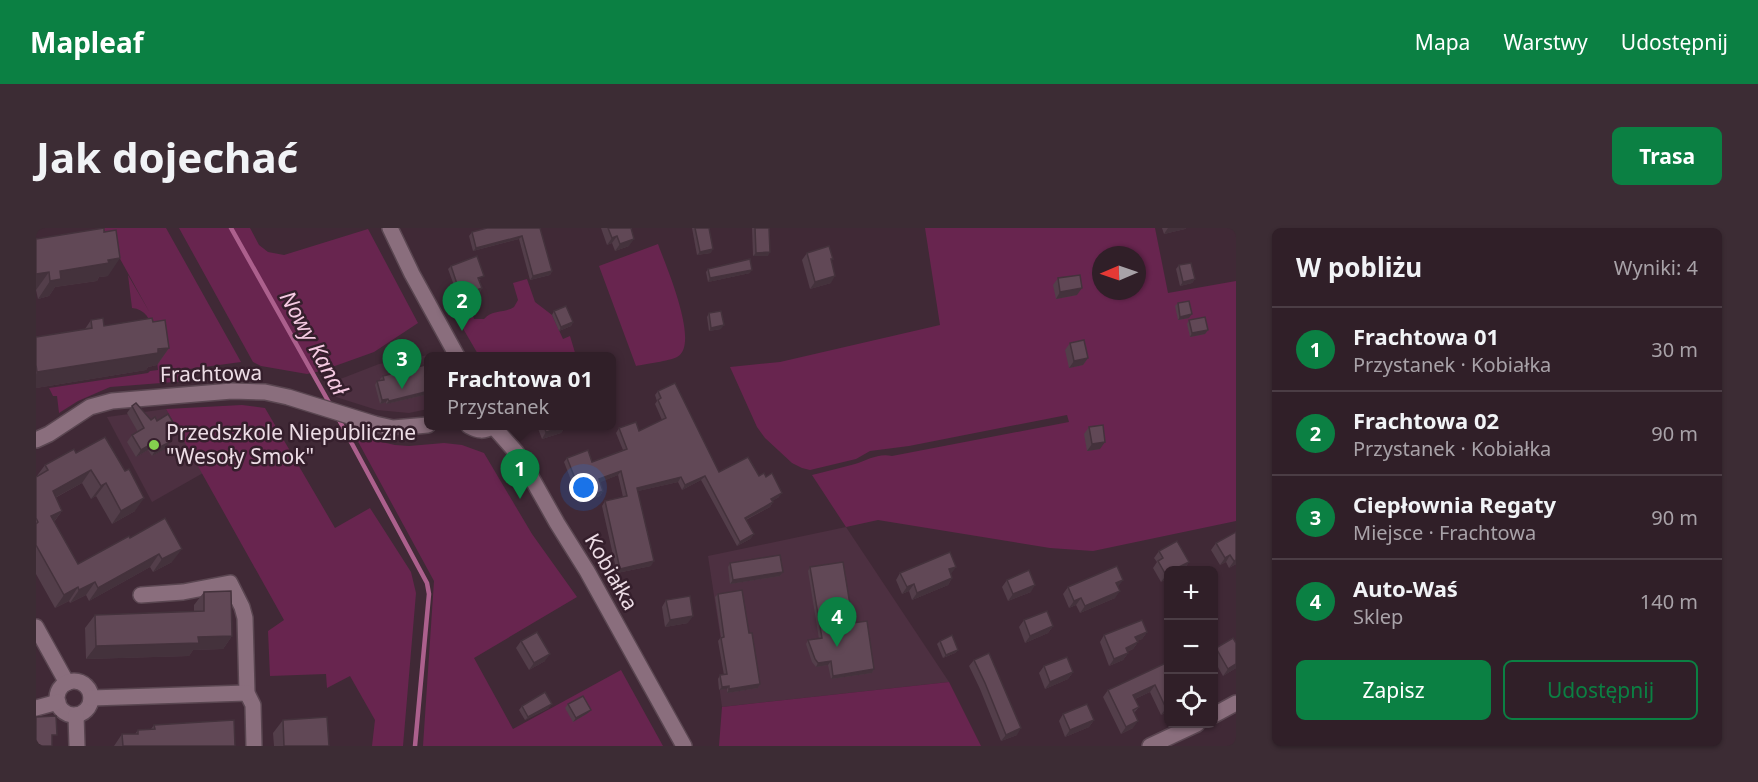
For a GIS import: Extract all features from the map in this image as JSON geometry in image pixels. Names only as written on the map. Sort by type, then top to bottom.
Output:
[{"type":"street","points":[[390,228],[454,352]]},
{"type":"street","name":"Frachtowa","points":[[36,440],[90,407],[112,400],[232,391],[265,392],[299,399],[393,428],[424,425]]},
{"type":"street","name":"Kobiałka","points":[[497,430],[516,452],[526,468],[587,571],[684,746]]},
{"type":"street","points":[[141,595],[183,592],[230,583],[245,618],[248,693],[253,705],[254,746]]},
{"type":"street","points":[[36,627],[68,683]]},
{"type":"street","points":[[73,682],[83,684],[91,698],[87,709],[76,715],[67,714],[58,702],[59,691],[68,683],[73,682]]},
{"type":"street","points":[[91,698],[248,693]]},
{"type":"street","points":[[36,708],[58,702]]},
{"type":"street","points":[[1218,713],[1236,703]]},
{"type":"street","points":[[76,715],[77,746]]},
{"type":"street","points":[[1150,746],[1187,728]]},
{"type":"shaded area","points":[[103,228],[166,228],[241,362],[182,370],[187,381],[110,387],[78,401],[59,413],[57,396],[53,396],[49,388],[158,370],[156,343],[151,323],[140,310],[132,308],[128,275],[150,313]]},
{"type":"shaded area","points":[[179,228],[250,228],[259,245],[268,252],[284,255],[368,229],[418,323],[374,352],[321,371],[307,374],[261,366],[253,362]]},
{"type":"shaded area","points":[[925,228],[1155,228],[1168,293],[1236,281],[1236,521],[1093,551],[1050,548],[878,520],[846,527],[812,475],[878,456],[892,456],[1069,422],[1067,415],[909,446],[870,451],[856,459],[810,470],[792,463],[765,438],[757,427],[730,367],[780,362],[940,325]]},
{"type":"shaded area","points":[[658,244],[679,304],[685,337],[683,350],[677,357],[636,366],[599,266]]},
{"type":"shaded area","points":[[527,279],[535,302],[552,315],[563,339],[570,336],[575,352],[477,352],[450,306],[468,301],[474,319],[484,319],[491,314],[514,307],[518,300],[513,283]]},
{"type":"shaded area","points":[[424,356],[424,410],[409,413],[377,410],[336,397],[330,383],[379,364]]},
{"type":"shaded area","points":[[242,405],[265,408],[335,528],[370,508],[411,572],[416,593],[403,746],[372,746],[375,720],[350,676],[327,688],[326,674],[270,676],[268,631],[284,620],[166,409]]},
{"type":"shaded area","name":"Przedszkole Niepubliczne \"Wesoły Smok\"","points":[[166,409],[203,473],[152,502],[107,417]]},
{"type":"shaded area","points":[[355,436],[395,445],[444,443],[462,445],[484,453],[532,534],[577,597],[474,658],[513,729],[621,670],[663,746],[423,746],[434,581]]},
{"type":"shaded area","points":[[846,527],[949,682],[722,707],[718,678],[725,677],[708,556]]},
{"type":"shaded area","points":[[949,682],[981,746],[719,746],[722,707]]},
{"type":"building","points":[[104,228],[104,232],[116,230],[120,258],[108,260],[109,263],[60,271],[61,279],[50,281],[49,272],[36,274],[36,239]]},
{"type":"building","points":[[487,228],[540,228],[552,271],[533,276],[522,236],[476,248],[472,232]]},
{"type":"building","points":[[608,228],[631,228],[634,239],[620,244],[617,236],[612,238]]},
{"type":"building","points":[[695,228],[709,228],[713,249],[700,252]]},
{"type":"building","points":[[755,228],[769,228],[770,252],[756,253]]},
{"type":"building","points":[[829,246],[835,276],[815,282],[807,253]]},
{"type":"building","points":[[477,256],[484,276],[478,278],[482,288],[461,296],[451,266]]},
{"type":"building","points":[[750,259],[752,270],[710,278],[708,269]]},
{"type":"building","points":[[1191,263],[1195,279],[1183,282],[1179,265]]},
{"type":"building","points":[[1080,275],[1082,288],[1060,292],[1058,278]]},
{"type":"building","points":[[1189,301],[1192,314],[1180,317],[1178,303]]},
{"type":"building","points":[[566,306],[573,322],[561,327],[554,311]]},
{"type":"building","points":[[721,311],[724,325],[711,328],[709,313]]},
{"type":"building","points":[[1205,317],[1208,330],[1192,333],[1189,320]]},
{"type":"building","points":[[103,318],[104,326],[152,318],[153,322],[165,320],[169,348],[158,349],[158,353],[37,372],[36,337],[92,328],[91,320]]},
{"type":"building","points":[[1084,340],[1088,358],[1074,361],[1070,343]]},
{"type":"building","points":[[424,365],[424,392],[389,401],[388,399],[382,400],[377,381],[384,380],[383,376]]},
{"type":"building","points":[[675,383],[719,472],[748,457],[759,476],[764,473],[766,477],[772,473],[782,493],[771,499],[773,502],[745,518],[754,534],[740,542],[705,476],[685,485],[681,477],[637,488],[654,561],[620,569],[605,501],[627,496],[621,471],[599,479],[603,491],[583,499],[567,458],[588,450],[592,462],[627,449],[619,428],[636,422],[639,431],[666,418],[658,400],[661,398],[658,391]]},
{"type":"building","points":[[136,403],[151,420],[155,417],[157,421],[168,414],[174,424],[171,426],[174,432],[167,436],[170,442],[156,449],[153,443],[141,450],[132,435],[144,428],[132,406]]},
{"type":"building","points":[[1103,425],[1105,442],[1092,444],[1089,427]]},
{"type":"building","points":[[105,437],[125,471],[129,469],[144,498],[121,511],[106,483],[101,486],[91,470],[53,491],[62,511],[51,516],[78,564],[165,518],[182,549],[162,559],[159,554],[98,588],[95,582],[79,590],[78,587],[64,595],[36,545],[36,524],[38,522],[36,518],[36,477],[48,470],[45,465],[74,449],[76,453]]},
{"type":"building","points":[[1236,532],[1236,560],[1234,561],[1230,555],[1225,558],[1216,543]]},
{"type":"building","points":[[1177,541],[1189,562],[1181,566],[1164,566],[1164,572],[1158,561],[1163,558],[1159,551]]},
{"type":"building","points":[[950,552],[956,567],[949,569],[952,578],[917,593],[914,584],[907,587],[900,573]]},
{"type":"building","points":[[780,555],[783,572],[733,580],[730,563]]},
{"type":"building","points":[[843,562],[853,623],[867,621],[874,669],[833,676],[831,661],[818,663],[808,640],[822,638],[810,567]]},
{"type":"building","points":[[1117,566],[1123,580],[1116,583],[1120,591],[1085,606],[1081,598],[1074,601],[1068,587]]},
{"type":"building","points":[[1029,570],[1035,585],[1013,594],[1007,580]]},
{"type":"building","points":[[742,590],[760,684],[729,689],[729,686],[722,687],[720,675],[727,674],[721,638],[724,637],[718,594]]},
{"type":"building","points":[[231,591],[232,636],[198,637],[199,643],[96,646],[95,615],[204,611],[204,592]]},
{"type":"building","points":[[690,596],[693,616],[670,620],[666,600]]},
{"type":"building","points":[[1047,611],[1053,626],[1030,636],[1024,620]]},
{"type":"building","points":[[1142,620],[1147,632],[1135,637],[1138,642],[1126,648],[1128,653],[1114,659],[1104,635]]},
{"type":"building","points":[[537,632],[550,654],[534,663],[521,641]]},
{"type":"building","points":[[952,635],[958,650],[946,655],[940,641]]},
{"type":"building","points":[[1233,638],[1236,643],[1236,664],[1228,669],[1218,652],[1218,647]]},
{"type":"building","points":[[989,653],[1021,728],[1006,735],[974,660]]},
{"type":"building","points":[[1067,657],[1073,672],[1050,682],[1044,666]]},
{"type":"building","points":[[1164,664],[1164,704],[1155,685],[1133,695],[1139,707],[1133,710],[1138,721],[1126,727],[1108,690]]},
{"type":"building","points":[[545,692],[552,704],[528,717],[522,706]]},
{"type":"building","points":[[583,696],[591,710],[576,718],[568,704]]},
{"type":"building","points":[[1087,704],[1094,720],[1070,730],[1063,714]]},
{"type":"building","points":[[56,716],[57,735],[52,735],[52,746],[36,746],[36,717]]},
{"type":"building","points":[[327,717],[329,746],[284,746],[283,720]]},
{"type":"building","points":[[234,720],[235,746],[123,746],[122,734],[138,734],[138,730],[155,729],[154,725]]},
{"type":"waterway","name":"Nowy Kanał","points":[[231,228],[331,406]]},
{"type":"waterway","name":"Nowy Kanał","points":[[337,416],[427,583],[429,594],[415,746]]},
{"type":"place","name":"Frachtowa 02","points":[[462,331]]},
{"type":"place","name":"Ciepłownia Regaty","points":[[402,389]]},
{"type":"place","name":"Przedszkole Niepubliczne \"Wesoły Smok\"","points":[[154,445]]},
{"type":"place","name":"Frachtowa 01","points":[[520,499]]},
{"type":"place","name":"Auto-Waś","points":[[837,647]]}]
